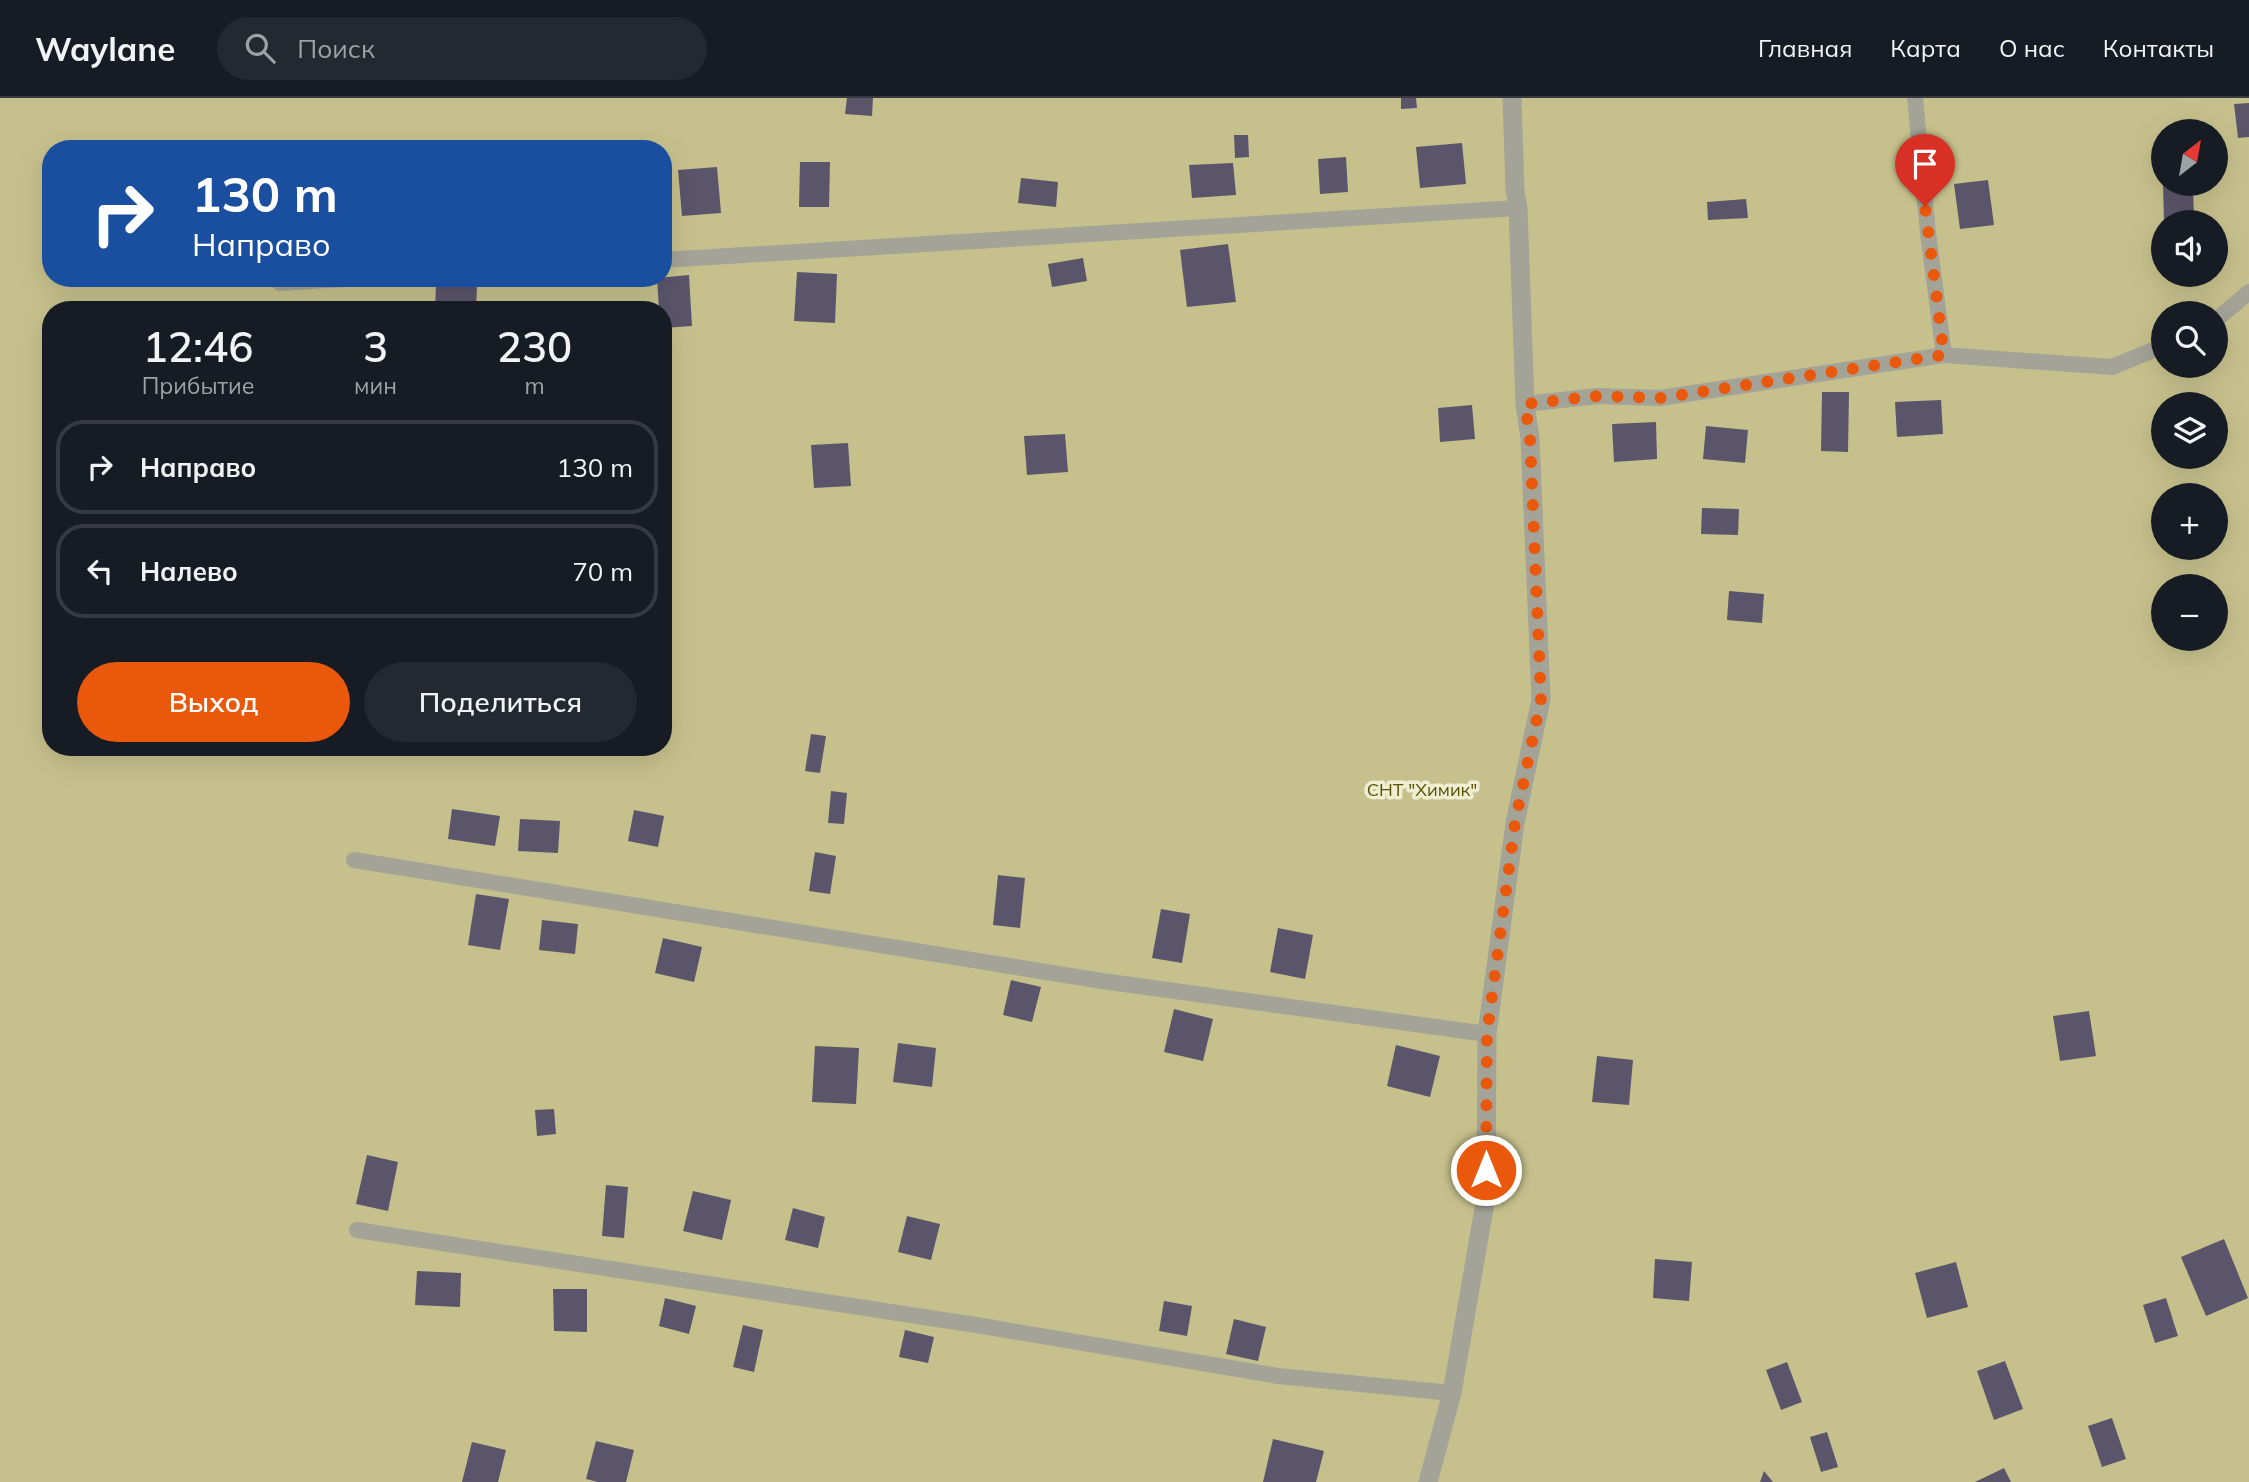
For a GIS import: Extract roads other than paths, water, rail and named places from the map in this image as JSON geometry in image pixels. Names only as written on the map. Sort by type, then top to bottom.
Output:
[{"type":"street","points":[[1428,1482],[1452,1393],[1486,1197],[1487,1034],[1515,823],[1541,699],[1530,439],[1525,404],[1518,208],[1514,190],[1513,98]]},
{"type":"lane","points":[[1915,98],[1929,244],[1944,355]]},
{"type":"lane","points":[[672,259],[1518,208]]},
{"type":"lane","points":[[2228,310],[2249,292]]},
{"type":"lane","points":[[1525,404],[1598,396],[1660,398],[1944,355],[2112,367],[2151,351]]},
{"type":"lane","points":[[354,860],[1102,981],[1487,1034]]},
{"type":"lane","points":[[357,1230],[976,1325],[1278,1376],[1452,1393]]},
{"type":"park label","name":"СНТ \"Химик\"","points":[[1422,789]]}]
